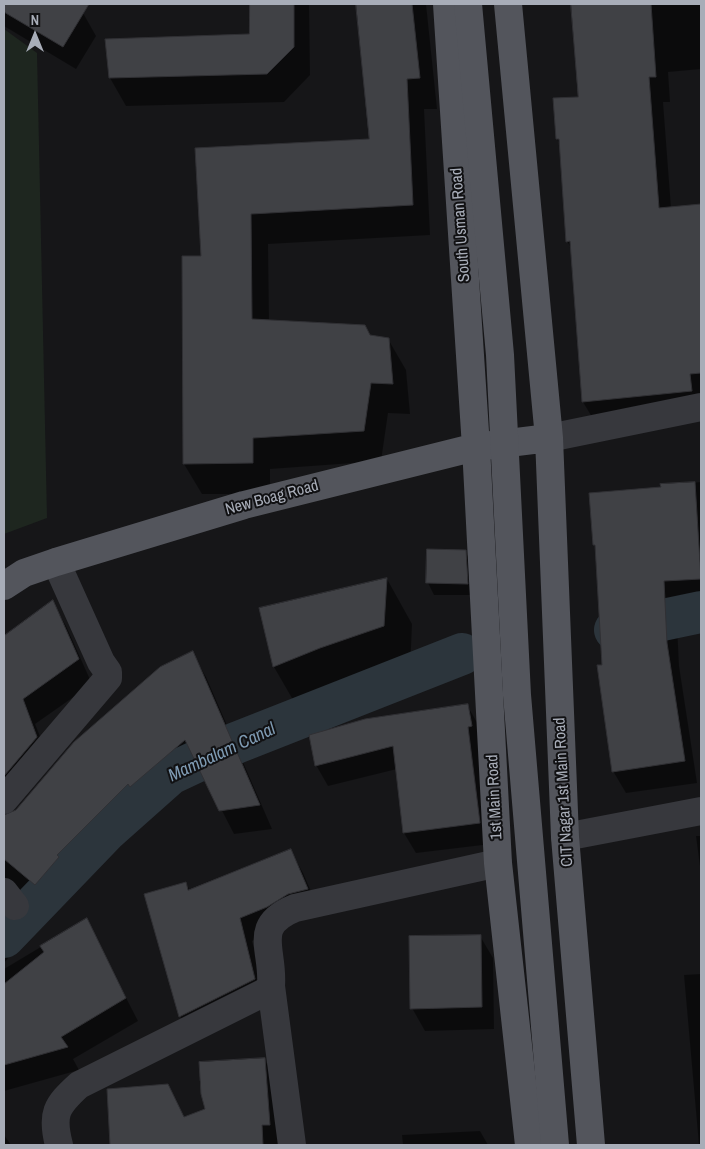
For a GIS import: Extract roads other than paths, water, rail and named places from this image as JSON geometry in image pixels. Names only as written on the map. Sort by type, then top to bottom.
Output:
[{"type":"main road","name":"South Usman Road","points":[[447,4],[476,447]]},
{"type":"main road","points":[[468,4],[500,355],[518,695],[555,1145]]},
{"type":"main road","points":[[508,4],[549,438]]},
{"type":"main road","name":"New Boag Road","points":[[4,586],[24,572],[244,505],[476,447],[549,438]]},
{"type":"main road","name":"CIT Nagar 1st Main Road","points":[[549,438],[565,837],[590,1145]]},
{"type":"main road","name":"1st Main Road","points":[[476,447],[498,864],[529,1145]]},
{"type":"street","points":[[549,438],[701,407]]},
{"type":"street","points":[[4,800],[108,678],[108,672],[100,662],[56,562]]},
{"type":"street","points":[[565,837],[701,811]]},
{"type":"street","points":[[292,1145],[271,986],[268,930],[272,922],[282,913],[295,908],[498,864]]},
{"type":"street","points":[[59,1145],[55,1120],[57,1108],[79,1085],[265,992],[271,986]]},
{"type":"waterway","name":"Mambalam Canal","points":[[615,630],[701,612]]},
{"type":"waterway","name":"Mambalam Canal","points":[[4,937],[107,830],[170,774],[236,743],[462,654]]}]
